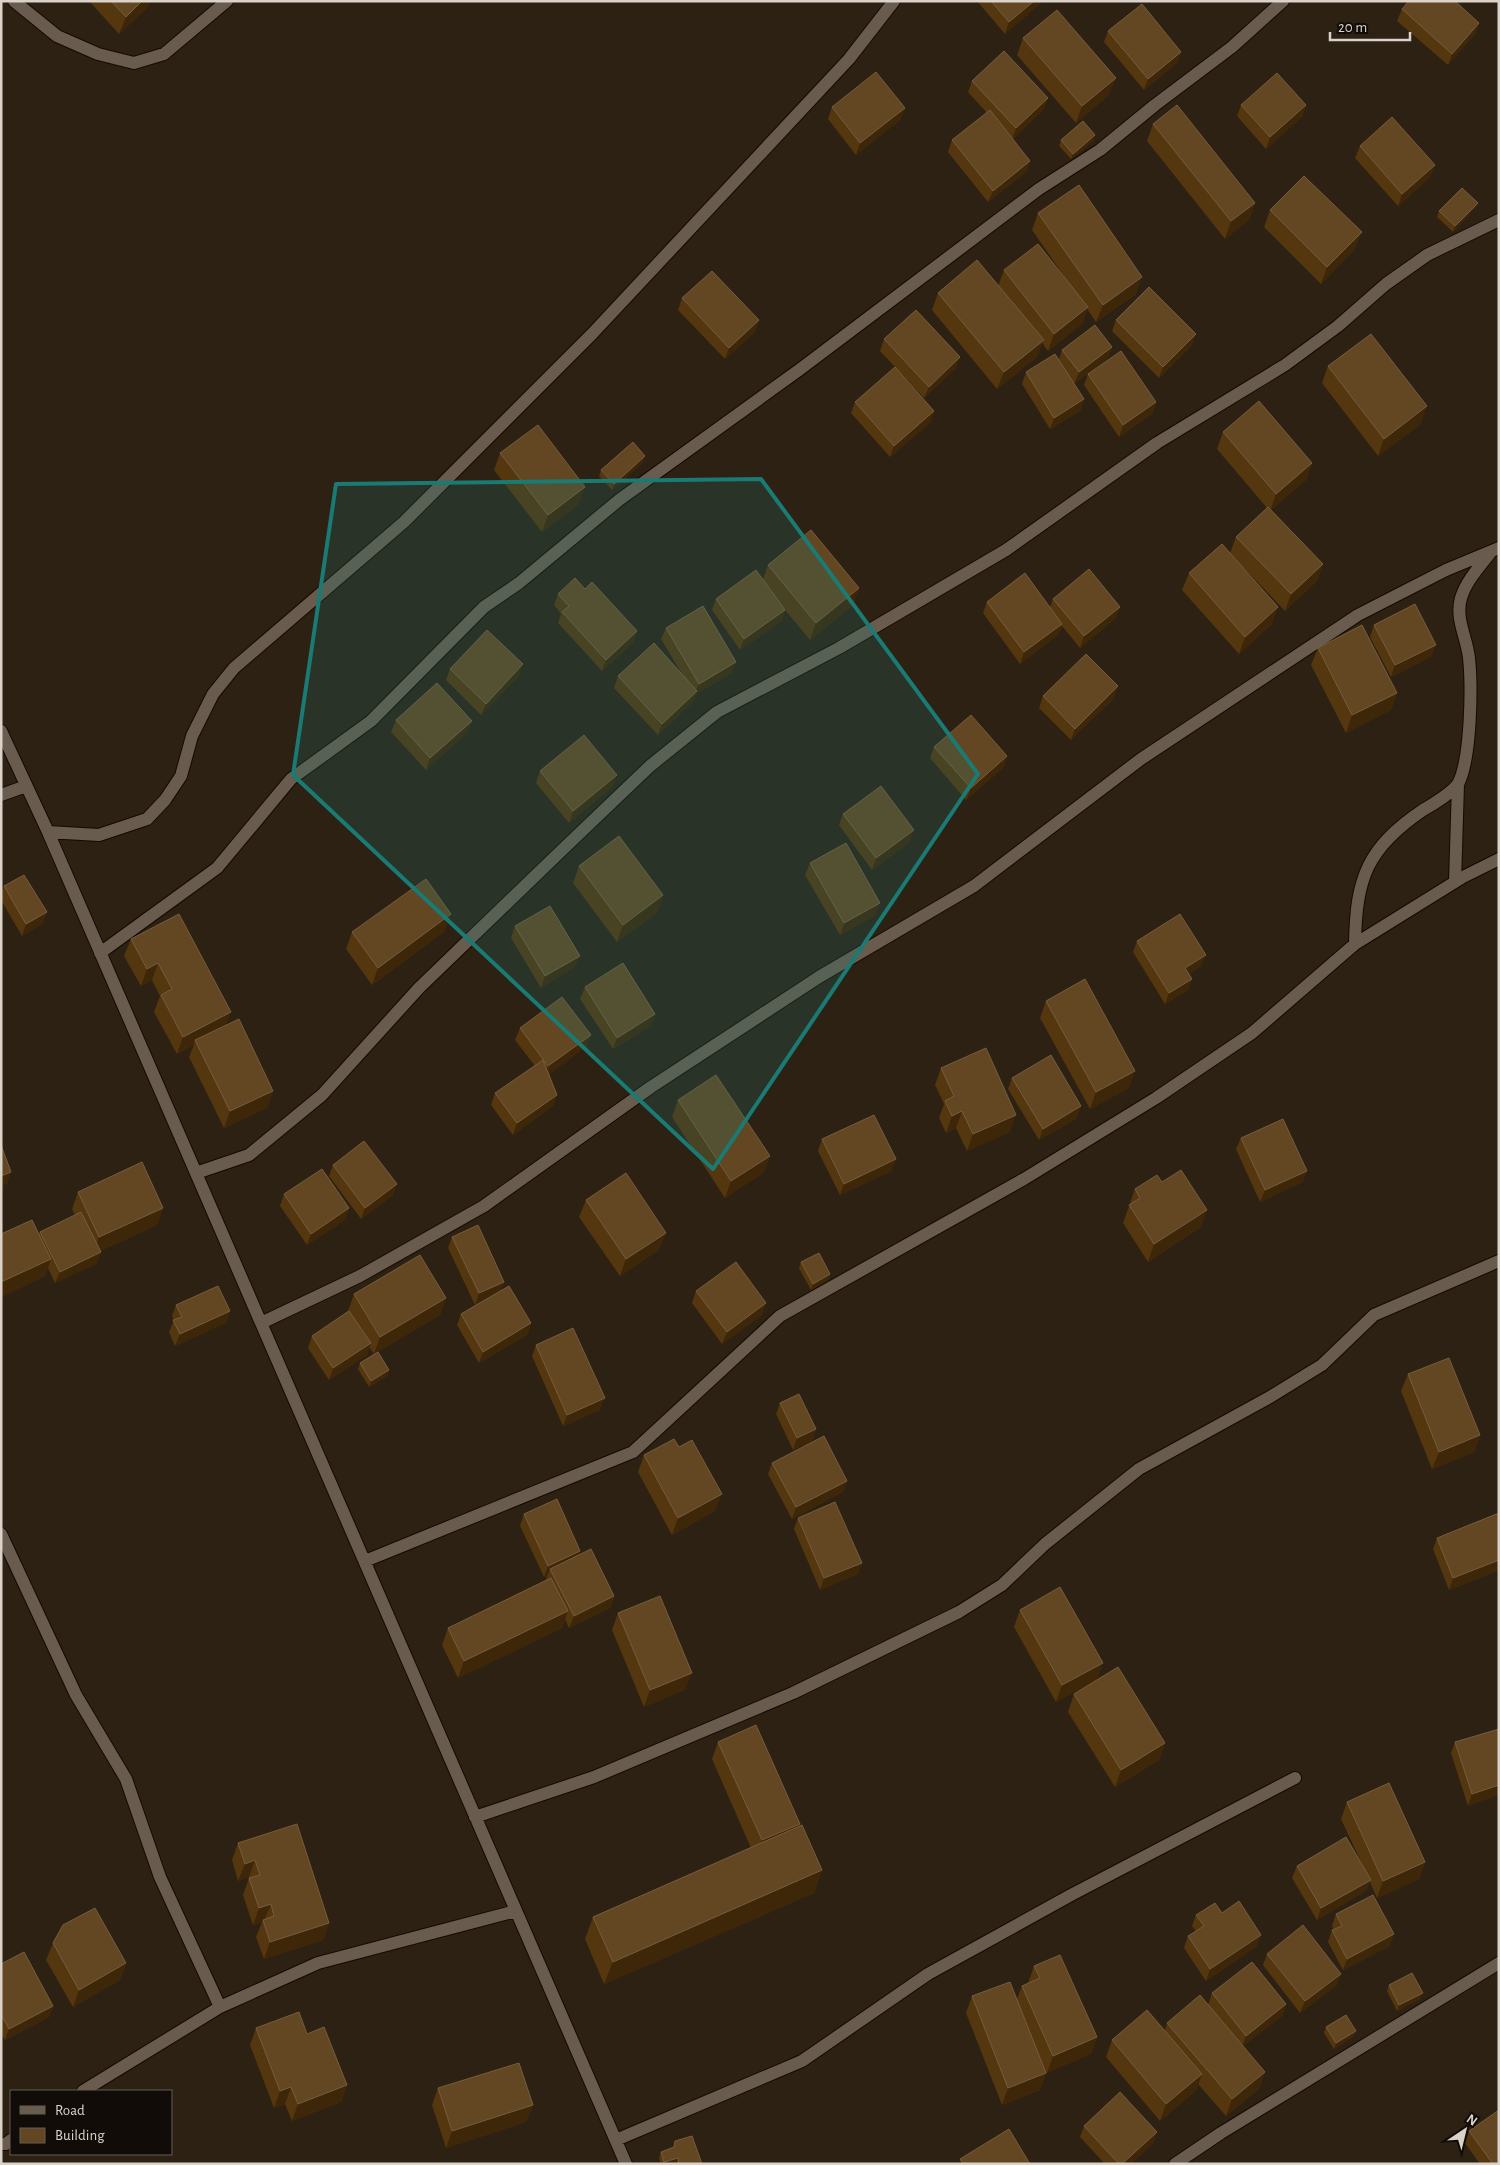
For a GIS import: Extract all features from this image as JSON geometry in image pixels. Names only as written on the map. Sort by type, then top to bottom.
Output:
[{"type":"street","points":[[14,1],[57,36],[98,54],[134,63],[164,54],[228,1]]},
{"type":"street","points":[[48,832],[98,835],[146,819],[164,800],[181,776],[192,736],[213,694],[234,668],[404,522],[592,334],[849,60],[894,1]]},
{"type":"street","points":[[100,953],[217,868],[291,779],[371,721],[484,607],[519,583],[619,500],[799,370],[1039,189],[1100,150],[1155,105],[1232,47],[1283,1]]},
{"type":"street","points":[[196,1174],[249,1155],[322,1094],[420,988],[546,865],[650,766],[717,712],[839,648],[1006,550],[1157,443],[1285,365],[1338,326],[1386,284],[1427,255],[1499,220]]},
{"type":"street","points":[[262,1323],[360,1276],[484,1206],[651,1087],[795,992],[974,886],[1141,760],[1350,620],[1446,570],[1495,549]]},
{"type":"street","points":[[1455,882],[1458,784],[1466,760],[1469,706],[1469,657],[1460,626],[1461,598],[1473,575],[1495,549]]},
{"type":"street","points":[[1,731],[48,832],[626,2164]]},
{"type":"street","points":[[1355,944],[1355,911],[1364,873],[1383,842],[1406,822],[1458,784]]},
{"type":"street","points":[[1,795],[26,786]]},
{"type":"street","points":[[365,1561],[633,1452],[780,1316],[1024,1180],[1156,1098],[1252,1033],[1355,944],[1455,882],[1499,858]]},
{"type":"street","points":[[475,1817],[612,1770],[793,1693],[959,1612],[1002,1585],[1045,1544],[1139,1469],[1270,1397],[1322,1364],[1374,1315],[1499,1261]]},
{"type":"street","points":[[1,1534],[76,1695],[126,1779],[160,1877],[220,2007]]},
{"type":"street","points":[[616,2140],[802,2062],[928,1974],[1071,1895],[1295,1778]]},
{"type":"street","points":[[85,2090],[220,2007],[318,1963],[516,1911]]},
{"type":"street","points":[[1175,2164],[1221,2133],[1499,1963]]},
{"type":"highlighted area","points":[[761,479],[978,774],[713,1169],[293,775],[336,484]]},
{"type":"building","points":[[111,1],[142,1],[126,17]]},
{"type":"building","points":[[991,1],[1034,1],[1009,22]]},
{"type":"building","points":[[1409,1],[1455,1],[1479,23],[1452,54],[1402,9]]},
{"type":"building","points":[[1142,4],[1181,52],[1148,79],[1108,31]]},
{"type":"building","points":[[1057,10],[1116,78],[1082,106],[1023,38]]},
{"type":"building","points":[[1004,51],[1048,98],[1016,128],[972,81]]},
{"type":"building","points":[[876,72],[905,108],[860,143],[832,107]]},
{"type":"building","points":[[1277,73],[1306,105],[1270,137],[1241,105]]},
{"type":"building","points":[[1177,105],[1255,203],[1231,221],[1153,124]]},
{"type":"building","points":[[990,110],[1030,161],[993,191],[952,140]]},
{"type":"building","points":[[1392,117],[1435,165],[1402,194],[1360,146]]},
{"type":"building","points":[[1083,121],[1095,135],[1073,154],[1061,140]]},
{"type":"building","points":[[1304,176],[1362,232],[1327,267],[1270,210]]},
{"type":"building","points":[[1079,185],[1142,277],[1103,305],[1038,213]]},
{"type":"building","points":[[1462,188],[1478,203],[1455,226],[1439,211]]},
{"type":"building","points":[[1038,244],[1088,307],[1054,334],[1004,270]]},
{"type":"building","points":[[977,260],[1044,340],[1004,372],[938,293]]},
{"type":"building","points":[[712,271],[759,320],[729,348],[682,298]]},
{"type":"building","points":[[1149,287],[1196,334],[1163,367],[1116,320]]},
{"type":"building","points":[[916,310],[960,357],[929,387],[884,339]]},
{"type":"building","points":[[1095,325],[1112,347],[1079,372],[1062,350]]},
{"type":"building","points":[[1371,334],[1427,406],[1384,439],[1328,366]]},
{"type":"building","points":[[1121,351],[1156,402],[1123,425],[1088,374]]},
{"type":"building","points":[[1055,354],[1084,399],[1054,418],[1026,372]]},
{"type":"building","points":[[895,367],[934,411],[894,446],[855,402]]},
{"type":"building","points":[[1259,401],[1312,463],[1276,494],[1223,432]]},
{"type":"building","points":[[538,425],[585,487],[548,515],[500,453]]},
{"type":"building","points":[[633,442],[645,456],[614,484],[601,470]]},
{"type":"building","points":[[1268,507],[1323,564],[1291,594],[1236,537]]},
{"type":"building","points":[[811,530],[859,588],[816,623],[768,565]]},
{"type":"building","points":[[1222,544],[1278,607],[1245,637],[1189,573]]},
{"type":"building","points":[[1089,569],[1120,607],[1084,636],[1053,599]]},
{"type":"building","points":[[756,570],[785,610],[744,639],[716,599]]},
{"type":"building","points":[[1025,573],[1062,624],[1024,652],[987,602]]},
{"type":"building","points":[[575,578],[585,589],[592,582],[637,631],[606,660],[562,612],[569,606],[558,594]]},
{"type":"building","points":[[1415,604],[1436,645],[1395,665],[1374,625]]},
{"type":"building","points":[[703,606],[736,662],[699,684],[666,628]]},
{"type":"building","points":[[1362,625],[1397,693],[1352,715],[1318,648]]},
{"type":"building","points":[[487,630],[523,664],[486,704],[450,669]]},
{"type":"building","points":[[654,643],[697,691],[662,724],[618,676]]},
{"type":"building","points":[[1086,654],[1118,686],[1075,729],[1043,696]]},
{"type":"building","points":[[437,683],[472,721],[430,758],[396,720]]},
{"type":"building","points":[[971,715],[1007,756],[971,788],[934,747]]},
{"type":"building","points":[[584,735],[617,775],[573,811],[540,771]]},
{"type":"building","points":[[881,786],[914,830],[876,858],[843,814]]},
{"type":"building","points":[[619,836],[663,895],[623,925],[579,866]]},
{"type":"building","points":[[846,843],[880,903],[844,923],[810,863]]},
{"type":"building","points":[[24,875],[47,912],[26,924],[4,886]]},
{"type":"building","points":[[426,879],[451,914],[378,968],[352,932]]},
{"type":"building","points":[[550,906],[580,956],[545,976],[515,926]]},
{"type":"building","points":[[179,914],[231,1012],[183,1037],[161,995],[172,989],[158,963],[147,969],[131,939]]},
{"type":"building","points":[[1180,914],[1206,955],[1185,968],[1192,979],[1169,993],[1137,941]]},
{"type":"building","points":[[623,963],[655,1014],[617,1038],[585,987]]},
{"type":"building","points":[[1085,979],[1135,1071],[1096,1092],[1046,1001]]},
{"type":"building","points":[[562,997],[591,1035],[548,1066],[520,1028]]},
{"type":"building","points":[[239,1019],[273,1091],[230,1111],[195,1040]]},
{"type":"building","points":[[986,1048],[1016,1115],[973,1134],[962,1111],[952,1116],[945,1101],[954,1096],[941,1068]]},
{"type":"building","points":[[1051,1055],[1081,1106],[1043,1129],[1012,1078]]},
{"type":"building","points":[[543,1060],[557,1095],[517,1123],[495,1093]]},
{"type":"building","points":[[716,1075],[770,1156],[731,1181],[678,1100]]},
{"type":"building","points":[[874,1115],[896,1159],[844,1184],[822,1139]]},
{"type":"building","points":[[1283,1119],[1307,1171],[1265,1190],[1241,1138]]},
{"type":"building","points":[[364,1141],[397,1184],[365,1208],[333,1165]]},
{"type":"building","points":[[1,1145],[11,1172],[1,1176]]},
{"type":"building","points":[[142,1162],[163,1208],[99,1237],[78,1192]]},
{"type":"building","points":[[322,1169],[349,1208],[311,1234],[284,1194]]},
{"type":"building","points":[[1181,1170],[1207,1210],[1154,1244],[1129,1205],[1140,1198],[1135,1189],[1157,1175],[1162,1182]]},
{"type":"building","points":[[626,1173],[666,1233],[626,1259],[586,1200]]},
{"type":"building","points":[[81,1212],[101,1252],[60,1272],[40,1232]]},
{"type":"building","points":[[32,1220],[51,1259],[1,1282],[1,1234]]},
{"type":"building","points":[[478,1225],[504,1282],[479,1293],[452,1237]]},
{"type":"building","points":[[819,1253],[830,1274],[813,1284],[801,1262]]},
{"type":"building","points":[[420,1255],[446,1298],[380,1337],[354,1294]]},
{"type":"building","points":[[736,1262],[766,1303],[727,1332],[696,1291]]},
{"type":"building","points":[[218,1286],[230,1311],[180,1334],[173,1320],[182,1317],[176,1305]]},
{"type":"building","points":[[509,1286],[531,1323],[483,1352],[461,1314]]},
{"type":"building","points":[[349,1311],[371,1343],[333,1368],[312,1336]]},
{"type":"building","points":[[573,1328],[605,1398],[567,1415],[536,1345]]},
{"type":"building","points":[[378,1352],[389,1370],[371,1381],[360,1363]]},
{"type":"building","points":[[1449,1358],[1480,1435],[1439,1452],[1408,1374]]},
{"type":"building","points":[[799,1394],[816,1429],[797,1438],[780,1403]]},
{"type":"building","points":[[824,1436],[847,1481],[796,1507],[772,1463]]},
{"type":"building","points":[[674,1439],[679,1447],[692,1440],[722,1494],[678,1518],[644,1455]]},
{"type":"building","points":[[557,1499],[580,1551],[548,1566],[524,1514]]},
{"type":"building","points":[[835,1502],[862,1563],[824,1578],[798,1518]]},
{"type":"building","points":[[1499,1513],[1499,1560],[1453,1578],[1437,1538]]},
{"type":"building","points":[[591,1549],[614,1596],[574,1616],[550,1569]]},
{"type":"building","points":[[551,1578],[568,1611],[464,1661],[448,1628]]},
{"type":"building","points":[[1060,1587],[1103,1663],[1062,1685],[1020,1610]]},
{"type":"building","points":[[660,1596],[692,1673],[650,1690],[618,1613]]},
{"type":"building","points":[[1118,1667],[1165,1743],[1121,1770],[1074,1694]]},
{"type":"building","points":[[756,1725],[800,1824],[762,1840],[718,1742]]},
{"type":"building","points":[[1499,1729],[1499,1785],[1472,1794],[1455,1742]]},
{"type":"building","points":[[1389,1783],[1425,1862],[1383,1881],[1347,1802]]},
{"type":"building","points":[[297,1824],[329,1923],[270,1942],[263,1920],[274,1916],[271,1904],[259,1908],[249,1878],[260,1875],[255,1860],[245,1864],[238,1843]]},
{"type":"building","points":[[802,1825],[822,1870],[613,1962],[593,1917]]},
{"type":"building","points":[[1346,1837],[1371,1880],[1321,1908],[1297,1866]]},
{"type":"building","points":[[1373,1895],[1394,1934],[1347,1959],[1332,1930],[1342,1926],[1336,1914]]},
{"type":"building","points":[[1239,1901],[1261,1935],[1210,1969],[1188,1936],[1204,1926],[1196,1915],[1215,1903],[1222,1913]]},
{"type":"building","points":[[95,1908],[126,1963],[79,1990],[53,1943],[63,1925]]},
{"type":"building","points":[[1303,1925],[1341,1974],[1305,2001],[1267,1954]]},
{"type":"building","points":[[24,1952],[53,2006],[9,2029],[1,2014],[1,1964]]},
{"type":"building","points":[[1060,1955],[1097,2037],[1053,2056],[1022,1986],[1040,1978],[1034,1966]]},
{"type":"building","points":[[1252,1962],[1286,2004],[1246,2036],[1212,1993]]},
{"type":"building","points":[[1412,1973],[1423,1993],[1399,2005],[1389,1985]]},
{"type":"building","points":[[1010,1982],[1046,2073],[1008,2088],[972,1996]]},
{"type":"building","points":[[1200,1995],[1265,2072],[1232,2099],[1167,2023]]},
{"type":"building","points":[[1147,2010],[1202,2074],[1166,2104],[1112,2040]]},
{"type":"building","points":[[299,2012],[307,2034],[324,2027],[347,2085],[298,2104],[291,2087],[280,2091],[256,2028]]},
{"type":"building","points":[[1346,2015],[1356,2031],[1336,2043],[1326,2027]]},
{"type":"building","points":[[519,2063],[533,2105],[452,2131],[438,2088]]},
{"type":"building","points":[[1120,2092],[1157,2132],[1122,2164],[1119,2164],[1084,2126]]},
{"type":"building","points":[[1499,2110],[1499,2164],[1493,2164],[1469,2131]]},
{"type":"building","points":[[1009,2129],[1030,2164],[963,2164],[960,2159]]},
{"type":"building","points":[[692,2136],[702,2164],[679,2164],[678,2158],[664,2162],[661,2152],[674,2147],[675,2141]]}]
